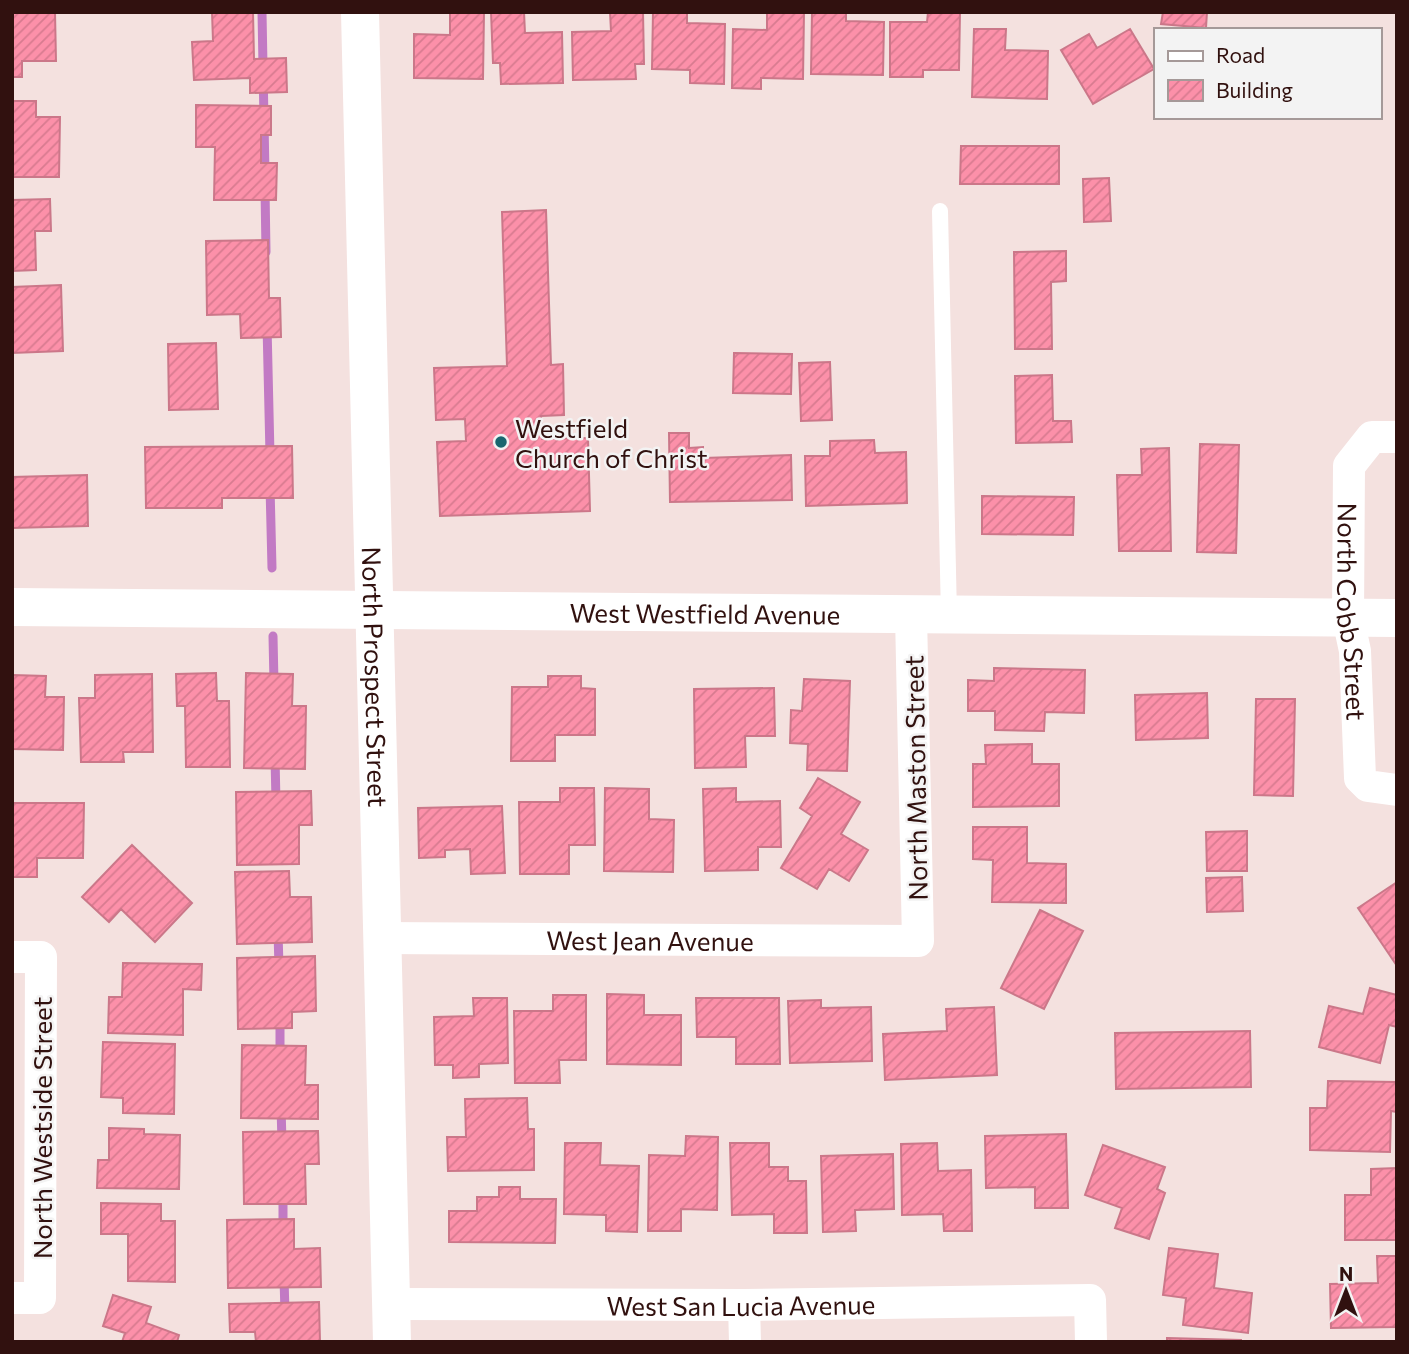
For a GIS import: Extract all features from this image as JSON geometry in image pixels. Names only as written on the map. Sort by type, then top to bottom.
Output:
[{"type":"street","name":"North Prospect Street","points":[[360,12],[380,939],[392,1342]]},
{"type":"street","name":"North Cobb Street","points":[[1397,437],[1372,437],[1349,466],[1348,618],[1355,650],[1360,778],[1368,786],[1397,790]]},
{"type":"street","name":"West Westfield Avenue","points":[[12,607],[1397,618]]},
{"type":"street","name":"North Maston Street","points":[[911,615],[918,941]]},
{"type":"street","name":"West Jean Avenue","points":[[380,939],[918,941]]},
{"type":"street","name":"North Westside Street","points":[[26,1298],[27,957]]},
{"type":"street","name":"West San Lucia Avenue","points":[[391,1304],[744,1305],[1090,1300],[1091,1342]]},
{"type":"street","points":[[744,1305],[745,1342]]},
{"type":"lane","points":[[940,211],[949,616]]},
{"type":"building","points":[[13,12],[55,12],[56,61],[22,61],[22,77],[12,77]]},
{"type":"building","points":[[212,12],[253,12],[254,59],[286,58],[287,92],[250,93],[250,78],[194,80],[192,42],[213,41]]},
{"type":"building","points":[[450,12],[484,12],[483,79],[414,78],[414,34],[450,35]]},
{"type":"building","points":[[491,12],[524,12],[525,33],[562,32],[563,83],[501,84],[500,63],[493,63]]},
{"type":"building","points":[[610,12],[643,12],[644,64],[635,64],[636,79],[573,80],[572,32],[611,31]]},
{"type":"building","points":[[653,12],[687,12],[687,23],[725,24],[724,84],[690,83],[690,70],[652,69]]},
{"type":"building","points":[[767,12],[804,12],[803,79],[761,78],[761,89],[732,88],[733,29],[767,30]]},
{"type":"building","points":[[812,12],[846,12],[846,21],[884,22],[883,75],[811,74]]},
{"type":"building","points":[[928,12],[960,12],[959,70],[923,70],[923,77],[890,77],[890,22],[927,22]]},
{"type":"building","points":[[1163,12],[1207,12],[1206,28],[1161,24]]},
{"type":"building","points":[[974,29],[1006,29],[1005,50],[1048,51],[1047,99],[972,97]]},
{"type":"building","points":[[1130,29],[1154,69],[1093,104],[1061,50],[1089,34],[1097,48]]},
{"type":"building","points":[[12,101],[36,101],[36,117],[60,117],[59,177],[12,177]]},
{"type":"building","points":[[196,105],[271,106],[271,135],[261,135],[261,163],[277,163],[276,200],[214,200],[215,147],[196,147]]},
{"type":"building","points":[[961,146],[1059,146],[1059,184],[960,184]]},
{"type":"building","points":[[1109,178],[1111,221],[1084,222],[1083,179]]},
{"type":"building","points":[[50,199],[51,231],[35,231],[36,270],[12,271],[12,200]]},
{"type":"building","points":[[546,210],[551,365],[563,364],[564,415],[541,416],[542,439],[588,438],[590,511],[440,516],[437,442],[466,441],[465,419],[436,420],[434,368],[507,366],[502,212]]},
{"type":"building","points":[[268,240],[269,298],[280,298],[281,337],[241,338],[240,314],[207,315],[206,241]]},
{"type":"building","points":[[1066,251],[1066,281],[1051,282],[1052,349],[1015,349],[1014,252]]},
{"type":"building","points":[[61,285],[63,351],[12,353],[12,287]]},
{"type":"building","points":[[216,343],[218,409],[169,410],[168,344]]},
{"type":"building","points":[[734,353],[792,354],[791,394],[733,393]]},
{"type":"building","points":[[830,362],[832,420],[801,421],[799,363]]},
{"type":"building","points":[[1052,375],[1053,421],[1071,421],[1072,442],[1016,443],[1015,376]]},
{"type":"building","points":[[669,433],[689,433],[689,448],[703,447],[703,458],[791,455],[792,500],[670,502]]},
{"type":"building","points":[[874,440],[875,453],[906,452],[907,503],[806,506],[805,456],[830,456],[830,441]]},
{"type":"building","points":[[1200,444],[1239,445],[1236,553],[1197,552]]},
{"type":"building","points":[[292,446],[293,498],[222,498],[222,508],[146,508],[145,447]]},
{"type":"building","points":[[1169,448],[1171,551],[1119,551],[1117,475],[1142,475],[1141,449]]},
{"type":"building","points":[[87,475],[88,526],[12,528],[12,477]]},
{"type":"building","points":[[982,496],[1074,497],[1073,535],[982,534]]},
{"type":"building","points":[[994,668],[1085,670],[1084,713],[1045,712],[1044,731],[995,730],[995,711],[968,711],[968,680],[994,681]]},
{"type":"building","points":[[216,673],[217,701],[229,701],[230,767],[186,767],[185,706],[177,706],[176,674]]},
{"type":"building","points":[[246,673],[293,674],[292,706],[306,706],[305,769],[244,768]]},
{"type":"building","points":[[152,674],[153,752],[123,752],[124,762],[81,762],[79,698],[95,698],[95,675]]},
{"type":"building","points":[[12,675],[46,676],[45,697],[64,697],[63,750],[12,749]]},
{"type":"building","points":[[548,676],[581,676],[581,688],[595,689],[595,735],[555,735],[555,761],[511,761],[512,687],[548,687]]},
{"type":"building","points":[[804,679],[850,681],[847,771],[807,770],[808,744],[790,743],[791,710],[802,711]]},
{"type":"building","points":[[774,688],[775,736],[745,736],[746,767],[695,768],[694,689]]},
{"type":"building","points":[[1207,693],[1208,738],[1136,740],[1135,695]]},
{"type":"building","points":[[1256,699],[1295,699],[1293,796],[1254,795]]},
{"type":"building","points":[[1032,744],[1032,764],[1059,764],[1059,806],[973,807],[973,764],[986,764],[985,745]]},
{"type":"building","points":[[818,778],[860,802],[841,834],[868,850],[849,881],[829,869],[817,889],[781,868],[812,816],[800,808]]},
{"type":"building","points":[[560,788],[594,788],[595,845],[569,845],[569,874],[520,874],[519,802],[560,802]]},
{"type":"building","points":[[605,788],[649,789],[649,819],[674,820],[673,872],[604,871]]},
{"type":"building","points":[[736,788],[736,802],[780,801],[781,847],[758,847],[758,870],[705,871],[703,789]]},
{"type":"building","points":[[311,791],[312,825],[299,825],[299,864],[237,865],[236,792]]},
{"type":"building","points":[[12,803],[84,803],[83,858],[37,858],[37,877],[12,877]]},
{"type":"building","points":[[502,806],[505,873],[471,874],[470,849],[445,850],[445,857],[419,858],[418,808]]},
{"type":"building","points":[[973,827],[1027,827],[1027,863],[1066,864],[1066,903],[992,902],[993,860],[973,859]]},
{"type":"building","points":[[1247,831],[1247,871],[1207,871],[1206,832]]},
{"type":"building","points":[[132,845],[192,903],[155,942],[121,909],[109,922],[82,897]]},
{"type":"building","points":[[289,871],[290,897],[311,897],[312,942],[237,944],[235,872]]},
{"type":"building","points":[[1242,877],[1243,911],[1207,912],[1206,878]]},
{"type":"building","points":[[1397,882],[1397,966],[1358,908]]},
{"type":"building","points":[[1040,910],[1083,931],[1044,1009],[1001,988]]},
{"type":"building","points":[[315,956],[316,1011],[292,1012],[292,1028],[238,1029],[237,958]]},
{"type":"building","points":[[123,963],[202,964],[201,990],[183,989],[183,1035],[108,1033],[109,997],[122,997]]},
{"type":"building","points":[[1370,988],[1397,995],[1397,1027],[1389,1025],[1380,1063],[1319,1047],[1329,1006],[1363,1014]]},
{"type":"building","points":[[607,994],[644,995],[644,1015],[681,1015],[681,1065],[607,1064]]},
{"type":"building","points":[[553,995],[586,995],[586,1060],[559,1060],[560,1083],[515,1083],[514,1011],[553,1011]]},
{"type":"building","points":[[473,998],[507,998],[508,1063],[479,1064],[479,1077],[453,1078],[453,1065],[435,1065],[434,1017],[474,1016]]},
{"type":"building","points":[[696,998],[779,998],[780,1064],[736,1064],[736,1037],[697,1037]]},
{"type":"building","points":[[821,1000],[821,1008],[871,1007],[872,1061],[790,1063],[788,1001]]},
{"type":"building","points":[[994,1007],[997,1075],[885,1080],[883,1034],[947,1031],[946,1009]]},
{"type":"building","points":[[1250,1031],[1251,1087],[1116,1089],[1115,1033]]},
{"type":"building","points":[[103,1042],[175,1044],[174,1114],[123,1113],[123,1098],[101,1097]]},
{"type":"building","points":[[242,1045],[306,1046],[305,1085],[318,1085],[318,1119],[241,1118]]},
{"type":"building","points":[[1328,1081],[1397,1082],[1397,1112],[1391,1111],[1390,1152],[1310,1150],[1310,1108],[1327,1108]]},
{"type":"building","points":[[527,1098],[528,1129],[534,1129],[534,1170],[448,1171],[447,1137],[466,1137],[465,1099]]},
{"type":"building","points":[[109,1128],[144,1129],[144,1134],[180,1135],[179,1189],[97,1188],[98,1160],[109,1160]]},
{"type":"building","points":[[318,1131],[319,1164],[305,1164],[306,1204],[244,1204],[243,1132]]},
{"type":"building","points":[[1066,1134],[1068,1208],[1035,1208],[1035,1187],[986,1188],[985,1136]]},
{"type":"building","points":[[686,1136],[718,1137],[717,1210],[681,1209],[681,1231],[648,1231],[649,1155],[685,1156]]},
{"type":"building","points":[[565,1143],[601,1143],[600,1165],[639,1166],[637,1232],[606,1231],[606,1215],[564,1214]]},
{"type":"building","points":[[730,1143],[769,1143],[769,1167],[788,1167],[788,1181],[806,1181],[807,1233],[774,1233],[774,1214],[732,1215]]},
{"type":"building","points":[[937,1143],[938,1171],[971,1170],[972,1231],[944,1231],[943,1214],[902,1215],[901,1144]]},
{"type":"building","points":[[1103,1145],[1165,1167],[1157,1189],[1165,1193],[1149,1239],[1115,1228],[1122,1208],[1085,1195]]},
{"type":"building","points":[[893,1154],[894,1209],[855,1210],[856,1231],[823,1232],[821,1156]]},
{"type":"building","points":[[1397,1168],[1397,1240],[1345,1240],[1345,1195],[1371,1195],[1371,1169]]},
{"type":"building","points":[[499,1187],[520,1187],[520,1199],[556,1199],[555,1243],[449,1242],[449,1211],[477,1211],[477,1197],[499,1197]]},
{"type":"building","points":[[101,1203],[161,1204],[161,1221],[175,1221],[175,1282],[128,1281],[128,1234],[101,1234]]},
{"type":"building","points":[[294,1219],[294,1249],[320,1248],[321,1287],[228,1288],[227,1220]]},
{"type":"building","points":[[1169,1248],[1218,1254],[1214,1288],[1252,1293],[1248,1333],[1183,1325],[1186,1298],[1163,1295]]},
{"type":"building","points":[[1377,1256],[1397,1256],[1397,1327],[1331,1328],[1330,1284],[1378,1283]]},
{"type":"building","points":[[113,1295],[151,1307],[146,1323],[179,1335],[177,1342],[122,1342],[125,1333],[103,1326]]},
{"type":"building","points":[[319,1302],[320,1342],[256,1342],[255,1332],[230,1332],[229,1304]]},
{"type":"building","points":[[1167,1338],[1241,1340],[1241,1342],[1167,1342]]},
{"type":"waterway","points":[[262,12],[265,175]]},
{"type":"waterway","points":[[265,189],[266,252]]},
{"type":"waterway","points":[[267,325],[270,455]]},
{"type":"waterway","points":[[270,486],[272,568]]},
{"type":"waterway","points":[[273,636],[274,683]]},
{"type":"waterway","points":[[275,757],[276,802]]},
{"type":"waterway","points":[[278,932],[279,967]]},
{"type":"waterway","points":[[280,1019],[280,1058]]},
{"type":"waterway","points":[[281,1107],[282,1142]]},
{"type":"waterway","points":[[283,1194],[283,1229]]},
{"type":"waterway","points":[[284,1278],[285,1313]]},
{"type":"place","name":"Westfield Church of Christ","points":[[501,442]]}]
